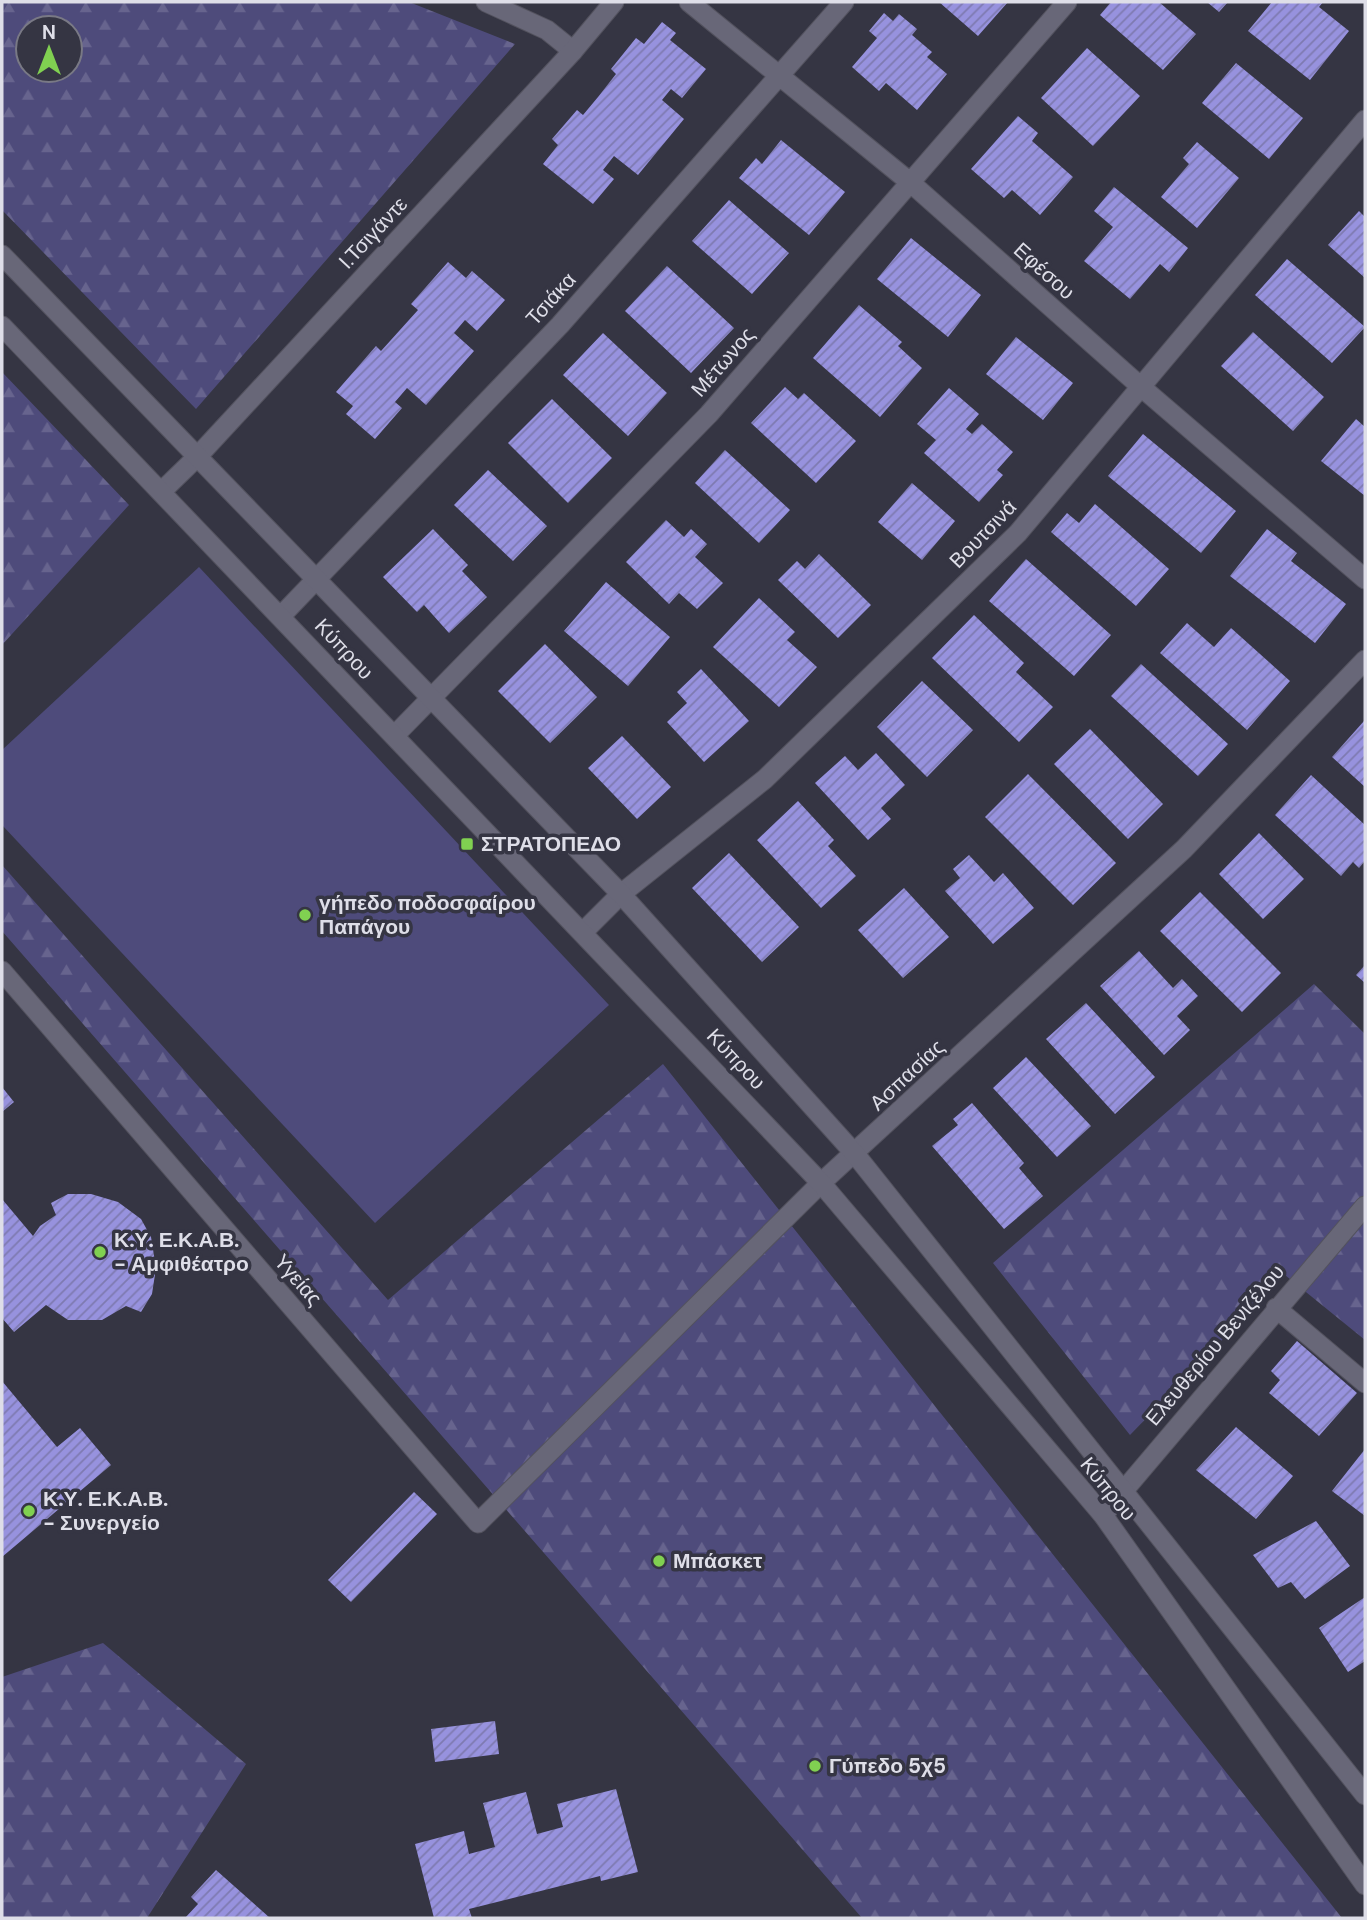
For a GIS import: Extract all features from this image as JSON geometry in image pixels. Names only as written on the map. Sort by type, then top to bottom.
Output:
[{"type":"street","points":[[486,2],[547,30],[573,51]]},
{"type":"street","name":"Ι.Τσιγάντε","points":[[162,491],[197,457],[573,51],[614,2]]},
{"type":"street","name":"Εφέσου","points":[[689,2],[911,183],[1140,386],[1365,579]]},
{"type":"street","name":"Τσιάκα","points":[[281,616],[559,325],[844,2]]},
{"type":"street","name":"Μέτωνος","points":[[395,735],[709,414],[1067,2]]},
{"type":"street","name":"Βουτσινά","points":[[584,932],[621,894],[765,779],[1018,533],[1365,120]]},
{"type":"street","name":"Κύπρου","points":[[2,255],[621,894],[855,1154],[1365,1795]]},
{"type":"street","name":"Κύπρου","points":[[2,326],[821,1183],[1103,1515],[1365,1885]]},
{"type":"street","name":"Ασπασίας","points":[[478,1523],[821,1183],[1184,849],[1298,733],[1365,660]]},
{"type":"street","name":"Υγείας","points":[[2,971],[478,1523]]},
{"type":"street","name":"Ελευθερίου Βενιζέλου","points":[[1103,1515],[1123,1488],[1365,1206]]},
{"type":"street","points":[[1276,1308],[1365,1383]]},
{"type":"green space","points":[[2,2],[409,2],[515,44],[196,409],[2,210]]},
{"type":"green space","points":[[2,372],[129,505],[2,645]]},
{"type":"green space","name":"γήπεδο ποδοσφαίρου Παπάγου","points":[[199,567],[609,1005],[375,1223],[2,825],[2,750]]},
{"type":"green space","points":[[2,865],[388,1300],[663,1064],[1342,1918],[862,1918],[2,931]]},
{"type":"green space","points":[[1314,984],[1365,1034],[1365,1340],[1285,1275],[1130,1435],[993,1263]]},
{"type":"green space","points":[[103,1643],[246,1764],[147,1918],[2,1918],[2,1677]]},
{"type":"building","points":[[939,2],[1008,2],[978,36]]},
{"type":"building","points":[[1111,2],[1159,2],[1196,34],[1163,70],[1100,15]]},
{"type":"building","points":[[1207,2],[1228,2],[1219,12]]},
{"type":"building","points":[[1272,2],[1323,2],[1319,7],[1349,31],[1310,80],[1248,31]]},
{"type":"building","points":[[884,13],[893,21],[899,14],[917,29],[912,35],[932,52],[927,57],[947,74],[917,110],[886,83],[879,91],[852,67],[877,38],[869,31]]},
{"type":"building","points":[[662,22],[676,33],[670,40],[706,69],[682,98],[671,89],[662,100],[684,119],[638,175],[614,156],[603,170],[614,179],[593,204],[543,164],[558,145],[552,139],[577,110],[583,115],[598,97],[616,74],[611,69],[636,38],[644,44]]},
{"type":"building","points":[[1087,48],[1140,96],[1093,146],[1041,98]]},
{"type":"building","points":[[1236,63],[1303,118],[1269,159],[1202,103]]},
{"type":"building","points":[[1018,116],[1038,133],[1032,141],[1073,177],[1040,215],[1012,190],[1004,198],[971,169]]},
{"type":"building","points":[[781,140],[845,192],[809,235],[739,178],[756,158],[762,164]]},
{"type":"building","points":[[1197,142],[1239,178],[1197,228],[1161,197],[1189,164],[1183,158]]},
{"type":"building","points":[[1114,187],[1188,248],[1169,272],[1160,264],[1130,299],[1084,261],[1113,227],[1094,211]]},
{"type":"building","points":[[729,200],[789,253],[752,294],[692,241]]},
{"type":"building","points":[[1359,211],[1365,217],[1365,278],[1328,245]]},
{"type":"building","points":[[911,238],[981,295],[948,337],[877,279]]},
{"type":"building","points":[[1287,259],[1365,327],[1332,363],[1255,295]]},
{"type":"building","points":[[448,262],[466,278],[472,271],[505,300],[477,331],[465,320],[454,333],[474,351],[426,405],[407,388],[395,402],[402,408],[375,439],[346,414],[353,406],[336,392],[376,346],[381,351],[418,310],[411,304]]},
{"type":"building","points":[[667,266],[734,328],[691,373],[625,311]]},
{"type":"building","points":[[859,305],[902,342],[898,346],[922,368],[880,417],[813,358]]},
{"type":"building","points":[[1253,332],[1324,397],[1293,431],[1221,366]]},
{"type":"building","points":[[603,333],[667,393],[628,436],[563,375]]},
{"type":"building","points":[[1016,337],[1073,383],[1043,420],[986,374]]},
{"type":"building","points":[[785,387],[798,399],[804,393],[856,441],[816,483],[751,423]]},
{"type":"building","points":[[949,388],[979,414],[966,429],[972,434],[982,424],[1013,452],[997,470],[1003,475],[979,502],[924,453],[936,440],[917,424]]},
{"type":"building","points":[[552,399],[612,458],[568,503],[508,443]]},
{"type":"building","points":[[1356,419],[1365,427],[1365,496],[1321,461]]},
{"type":"building","points":[[1143,434],[1236,511],[1201,553],[1108,476]]},
{"type":"building","points":[[725,450],[790,510],[759,543],[695,483]]},
{"type":"building","points":[[488,470],[547,526],[513,561],[454,505]]},
{"type":"building","points":[[912,483],[955,521],[922,560],[878,522]]},
{"type":"building","points":[[1095,504],[1169,569],[1136,606],[1051,532],[1067,513],[1079,523]]},
{"type":"building","points":[[666,520],[684,537],[691,529],[707,544],[695,557],[723,583],[697,609],[679,593],[669,604],[626,562]]},
{"type":"building","points":[[433,529],[468,565],[462,571],[487,597],[449,633],[424,605],[417,612],[383,577]]},
{"type":"building","points":[[1267,529],[1297,553],[1291,561],[1346,604],[1315,643],[1230,576]]},
{"type":"building","points":[[819,554],[871,605],[838,638],[778,580],[797,561],[805,569]]},
{"type":"building","points":[[1026,559],[1111,635],[1074,676],[989,601]]},
{"type":"building","points":[[606,582],[670,637],[628,686],[564,631]]},
{"type":"building","points":[[759,598],[795,632],[787,640],[817,667],[779,707],[713,647]]},
{"type":"building","points":[[974,615],[1024,663],[1016,672],[1053,707],[1019,742],[932,658]]},
{"type":"building","points":[[1187,623],[1214,647],[1231,628],[1290,681],[1247,730],[1160,653]]},
{"type":"building","points":[[545,644],[597,697],[550,743],[498,691]]},
{"type":"building","points":[[1141,664],[1228,744],[1198,776],[1111,696]]},
{"type":"building","points":[[701,669],[749,721],[704,762],[667,722],[687,703],[677,692]]},
{"type":"building","points":[[922,681],[973,730],[927,777],[877,727]]},
{"type":"building","points":[[1365,722],[1365,787],[1332,757]]},
{"type":"building","points":[[1090,729],[1163,804],[1128,839],[1054,764]]},
{"type":"building","points":[[622,736],[671,787],[637,819],[588,768]]},
{"type":"building","points":[[876,753],[905,785],[881,808],[891,819],[868,840],[815,783],[845,756],[858,770]]},
{"type":"building","points":[[1028,774],[1116,863],[1073,905],[985,817]]},
{"type":"building","points":[[1311,775],[1365,825],[1365,861],[1359,868],[1353,862],[1341,876],[1275,815]]},
{"type":"building","points":[[798,801],[834,840],[828,846],[856,876],[821,908],[757,840]]},
{"type":"building","points":[[1259,833],[1304,879],[1263,919],[1219,874]]},
{"type":"building","points":[[729,853],[799,927],[762,962],[692,888]]},
{"type":"building","points":[[969,855],[994,882],[1003,873],[1034,908],[993,944],[945,891],[960,878],[953,869]]},
{"type":"building","points":[[904,888],[949,937],[903,978],[858,930]]},
{"type":"building","points":[[1200,892],[1281,973],[1242,1012],[1160,931]]},
{"type":"building","points":[[1139,951],[1173,988],[1182,979],[1198,996],[1177,1016],[1190,1030],[1164,1055],[1100,986]]},
{"type":"building","points":[[1365,965],[1365,983],[1356,975]]},
{"type":"building","points":[[1086,1003],[1155,1077],[1115,1114],[1046,1039]]},
{"type":"building","points":[[1026,1057],[1091,1126],[1057,1157],[993,1088]]},
{"type":"building","points":[[2,1087],[14,1102],[2,1112]]},
{"type":"building","points":[[972,1103],[1024,1163],[1019,1168],[1043,1196],[1004,1229],[932,1146],[958,1125],[953,1119]]},
{"type":"building","name":"Κ.Υ. Ε.Κ.Α.Β. - Αμφιθέατρο","points":[[68,1194],[91,1194],[118,1202],[141,1219],[151,1237],[156,1268],[152,1294],[141,1312],[126,1306],[102,1320],[68,1320],[46,1305],[14,1332],[2,1318],[2,1199],[33,1236],[40,1226],[56,1215],[51,1203]]},
{"type":"building","points":[[1297,1341],[1357,1393],[1319,1436],[1269,1393],[1280,1380],[1271,1371]]},
{"type":"building","name":"Κ.Υ. Ε.Κ.Α.Β. - Συνεργείο","points":[[2,1381],[57,1447],[80,1428],[111,1465],[2,1557]]},
{"type":"building","points":[[1236,1427],[1293,1476],[1256,1519],[1196,1470]]},
{"type":"building","points":[[1365,1449],[1365,1516],[1332,1491]]},
{"type":"building","points":[[414,1492],[437,1514],[351,1602],[328,1580]]},
{"type":"building","points":[[1316,1521],[1350,1566],[1305,1599],[1291,1582],[1278,1588],[1253,1555]]},
{"type":"building","points":[[1365,1597],[1365,1661],[1348,1672],[1319,1628]]},
{"type":"building","points":[[495,1721],[499,1754],[435,1762],[431,1729]]},
{"type":"building","points":[[616,1789],[638,1872],[601,1881],[600,1876],[469,1909],[472,1918],[434,1918],[415,1844],[464,1831],[469,1854],[495,1847],[483,1803],[526,1792],[537,1834],[563,1827],[557,1804]]},
{"type":"building","points":[[216,1870],[270,1918],[185,1918],[198,1904],[191,1897]]},
{"type":"place","name":"ΣΤΡΑΤΟΠΕΔΟ","points":[[467,844]]},
{"type":"place","name":"γήπεδο ποδοσφαίρου Παπάγου","points":[[305,915]]},
{"type":"place","name":"Κ.Υ. Ε.Κ.Α.Β. - Αμφιθέατρο","points":[[100,1252]]},
{"type":"place","name":"Κ.Υ. Ε.Κ.Α.Β. - Συνεργείο","points":[[29,1511]]},
{"type":"place","name":"Μπάσκετ","points":[[659,1561]]},
{"type":"place","name":"Γύπεδο 5χ5","points":[[815,1766]]}]
